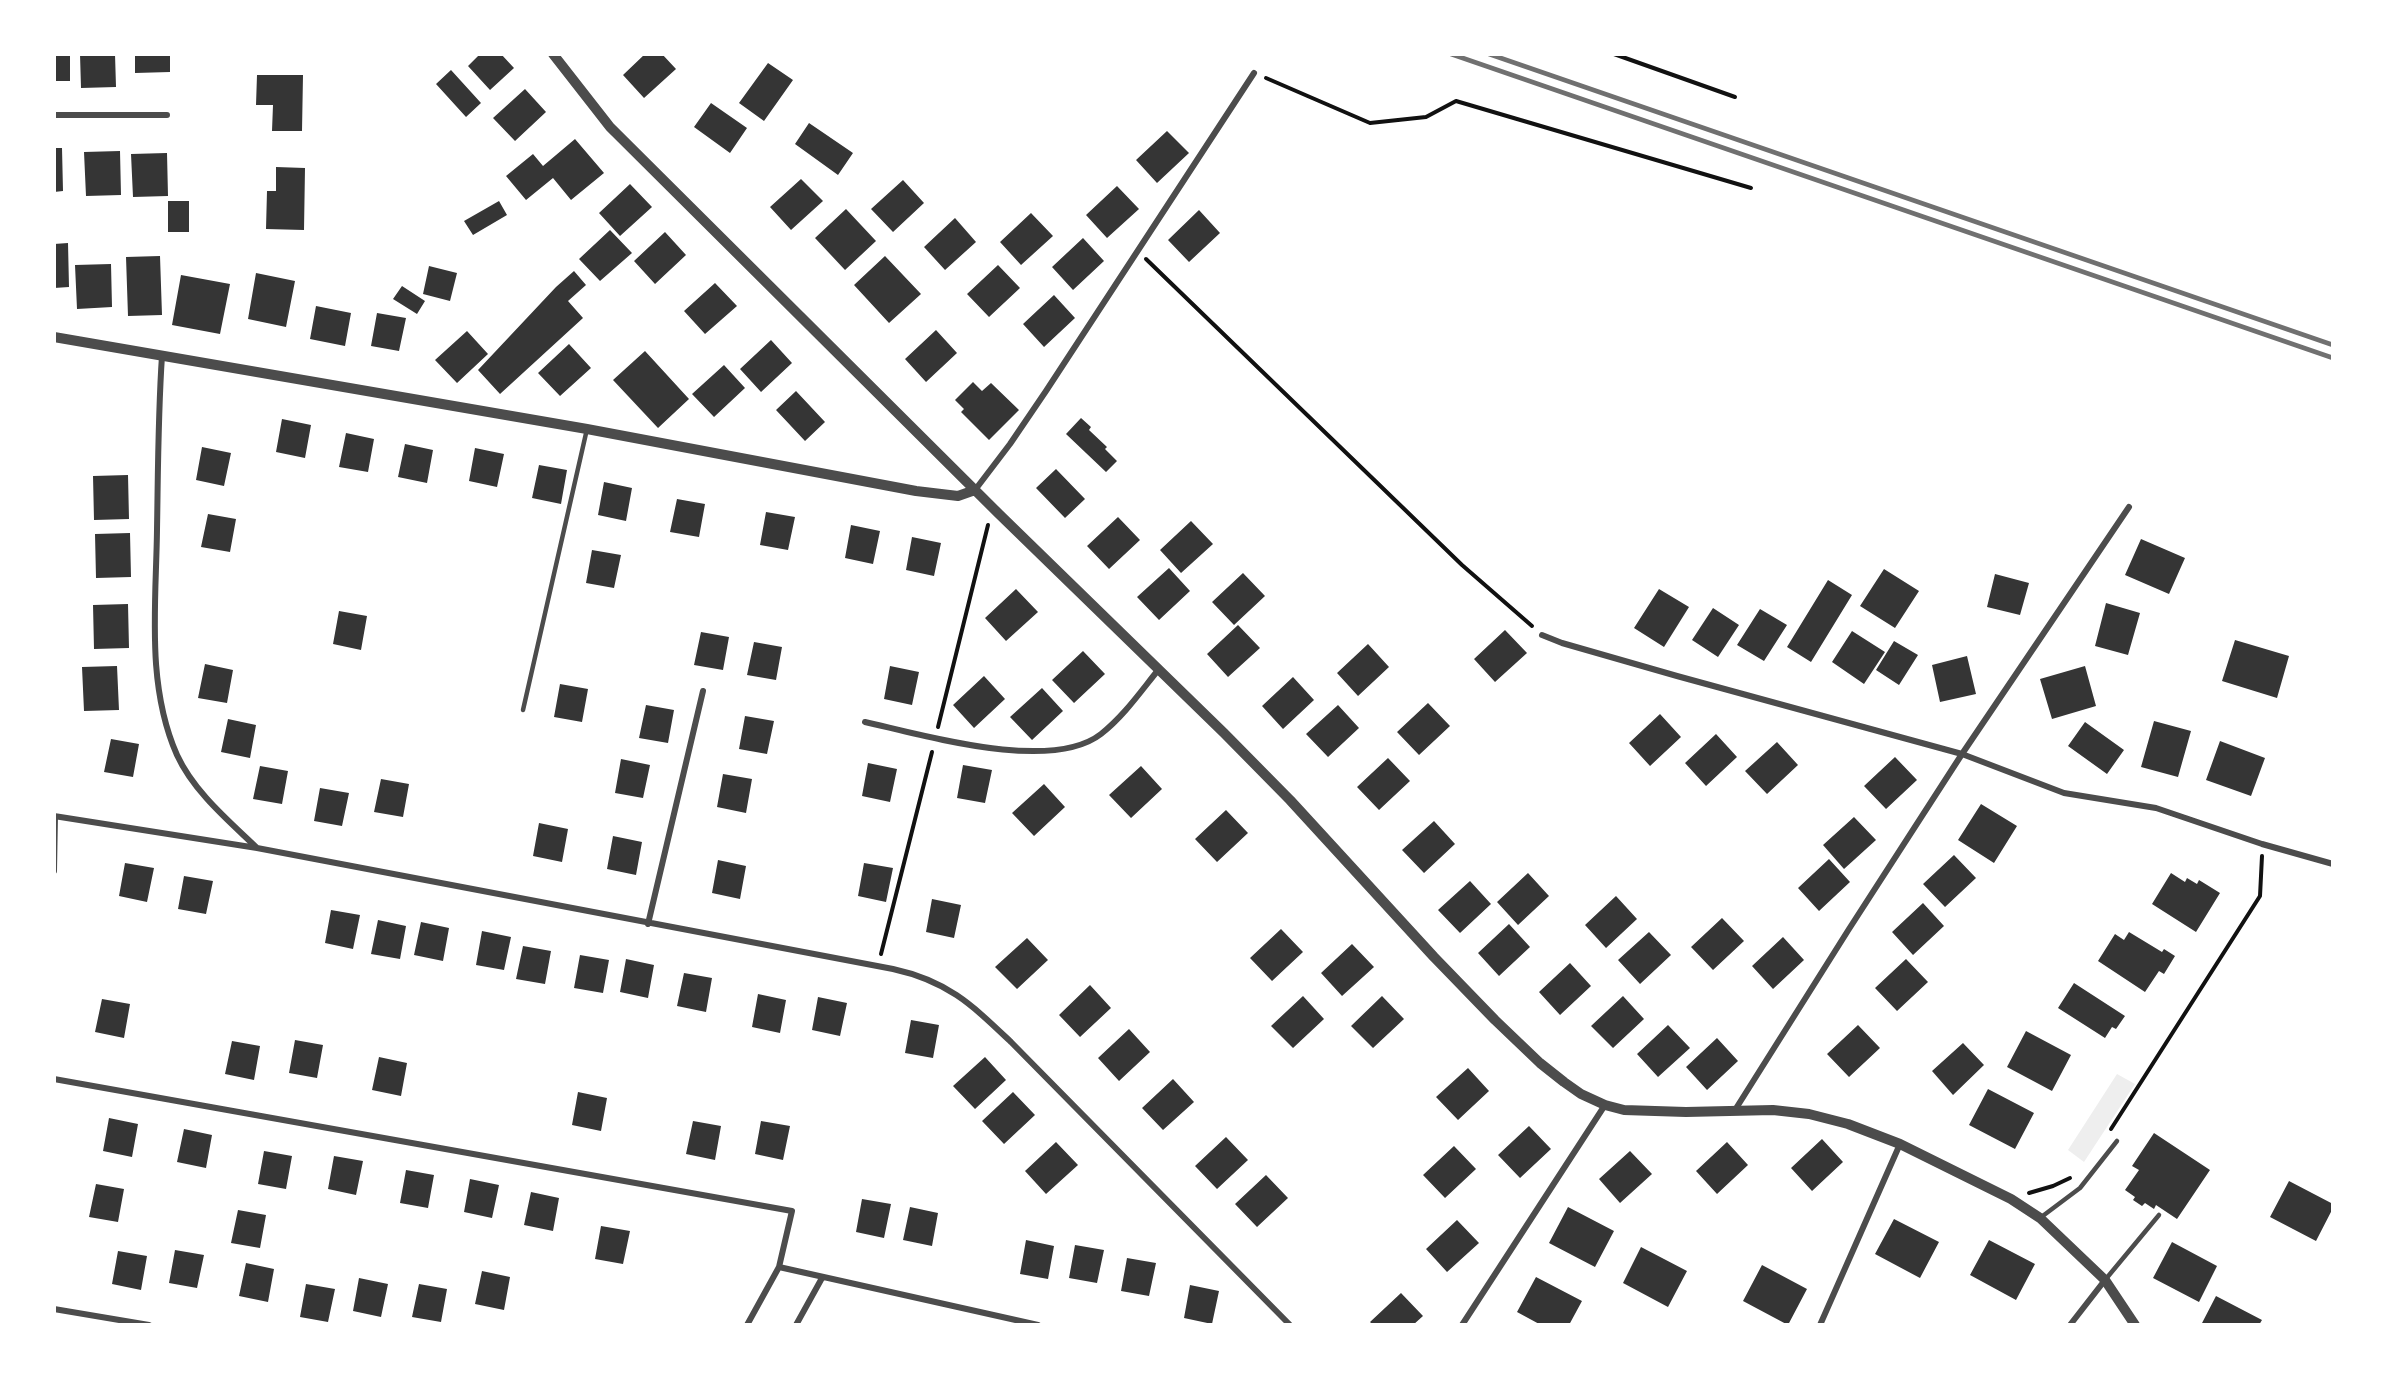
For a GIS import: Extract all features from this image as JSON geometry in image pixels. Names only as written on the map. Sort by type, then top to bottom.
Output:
[{"type":"street","points":[[553,54],[610,127],[1290,800],[1434,957],[1496,1020],[1564,1082],[1581,1094],[1605,1105],[1624,1110],[1646,1112],[1773,1110],[1809,1114],[1848,1124],[1900,1144],[2012,1199],[2040,1218],[2105,1280],[2135,1325]]},
{"type":"street","points":[[54,337],[587,429],[914,491],[958,496],[975,490],[1022,426],[1254,73]]},
{"type":"street","points":[[54,115],[167,115]]},
{"type":"street","points":[[162,356],[156,617],[158,689],[165,721],[186,771],[219,811],[257,848]]},
{"type":"street","points":[[1735,1110],[1962,754],[2129,507]]},
{"type":"street","points":[[1542,634],[1562,643],[1677,676],[1962,754],[2064,793],[2156,808],[2262,844],[2333,864]]},
{"type":"street","points":[[865,722],[1011,751],[1078,746],[1100,735],[1117,720],[1159,669]]},
{"type":"street","points":[[648,924],[703,691]]},
{"type":"street","points":[[54,871],[54,816],[257,848],[918,975],[956,993],[982,1014],[1290,1325]]},
{"type":"street","points":[[54,1079],[792,1211],[779,1267],[747,1325]]},
{"type":"street","points":[[1462,1325],[1605,1105]]},
{"type":"street","points":[[1820,1325],[1900,1144]]},
{"type":"street","points":[[779,1267],[1038,1325]]},
{"type":"street","points":[[796,1325],[822,1278]]},
{"type":"street","points":[[2070,1325],[2105,1280]]},
{"type":"street","points":[[54,1309],[148,1325]]},
{"type":"lane","points":[[523,710],[587,429]]},
{"type":"lane","points":[[2040,1218],[2080,1188],[2118,1141]]},
{"type":"lane","points":[[2105,1280],[2159,1215]]},
{"type":"path","points":[[1614,54],[1735,97]]},
{"type":"path","points":[[1254,73],[1370,123],[1426,117],[1456,101],[1751,188]]},
{"type":"path","points":[[1137,250],[1462,565],[1542,634]]},
{"type":"path","points":[[2108,1133],[2260,896],[2262,844]]},
{"type":"path","points":[[2012,1199],[2053,1186],[2072,1176]]},
{"type":"shaded area","points":[[2117,1074],[2135,1084],[2084,1162],[2068,1150]]},
{"type":"building","points":[[54,54],[70,54],[70,81],[54,81]]},
{"type":"building","points":[[80,54],[115,54],[116,87],[81,88]]},
{"type":"building","points":[[135,54],[170,54],[170,72],[135,73]]},
{"type":"building","points":[[480,54],[501,54],[514,68],[490,90],[468,66]]},
{"type":"building","points":[[645,54],[662,54],[676,69],[644,98],[623,75]]},
{"type":"building","points":[[768,63],[793,80],[764,121],[739,103]]},
{"type":"building","points":[[451,70],[481,103],[466,117],[436,84]]},
{"type":"building","points":[[257,75],[303,75],[302,131],[272,131],[273,105],[256,105]]},
{"type":"building","points":[[525,89],[546,112],[515,141],[493,118]]},
{"type":"building","points":[[711,103],[747,128],[730,153],[694,127]]},
{"type":"building","points":[[809,123],[853,153],[838,175],[795,144]]},
{"type":"building","points":[[1167,131],[1189,153],[1157,183],[1136,160]]},
{"type":"building","points":[[575,139],[604,173],[571,200],[553,178],[526,200],[506,176],[533,154],[543,166]]},
{"type":"building","points":[[54,148],[62,148],[63,191],[54,192]]},
{"type":"building","points":[[120,151],[121,195],[86,196],[84,152]]},
{"type":"building","points":[[167,153],[168,196],[133,197],[131,154]]},
{"type":"building","points":[[276,167],[305,168],[304,230],[266,229],[267,191],[276,191]]},
{"type":"building","points":[[801,179],[823,201],[791,230],[770,207]]},
{"type":"building","points":[[903,180],[924,203],[893,232],[871,209]]},
{"type":"building","points":[[630,184],[652,207],[620,236],[599,213]]},
{"type":"building","points":[[1117,186],[1139,209],[1107,238],[1086,215]]},
{"type":"building","points":[[168,201],[189,201],[189,232],[168,232]]},
{"type":"building","points":[[499,201],[507,215],[473,235],[464,221]]},
{"type":"building","points":[[846,209],[876,241],[845,270],[815,238]]},
{"type":"building","points":[[1199,210],[1220,233],[1189,262],[1168,240]]},
{"type":"building","points":[[1031,213],[1053,236],[1021,265],[1000,242]]},
{"type":"building","points":[[955,218],[976,242],[945,270],[924,247]]},
{"type":"building","points":[[610,230],[632,253],[600,281],[579,259]]},
{"type":"building","points":[[665,232],[686,255],[655,284],[634,261]]},
{"type":"building","points":[[1083,238],[1104,261],[1073,290],[1052,267]]},
{"type":"building","points":[[68,243],[69,287],[54,288],[54,244]]},
{"type":"building","points":[[160,256],[162,315],[128,316],[126,257]]},
{"type":"building","points":[[885,256],[921,294],[889,323],[854,285]]},
{"type":"building","points":[[111,264],[112,307],[77,309],[75,265]]},
{"type":"building","points":[[998,265],[1020,288],[989,317],[967,294]]},
{"type":"building","points":[[429,266],[457,273],[450,301],[423,294]]},
{"type":"building","points":[[574,271],[586,285],[568,301],[583,318],[500,394],[478,370]]},
{"type":"building","points":[[256,273],[295,281],[286,327],[248,319]]},
{"type":"building","points":[[181,275],[230,284],[220,334],[172,325]]},
{"type":"building","points":[[715,283],[737,306],[705,334],[684,311]]},
{"type":"building","points":[[402,286],[425,301],[417,314],[393,299]]},
{"type":"building","points":[[1054,295],[1075,318],[1044,347],[1023,324]]},
{"type":"building","points":[[316,306],[351,313],[345,346],[310,339]]},
{"type":"building","points":[[377,313],[406,318],[399,351],[371,346]]},
{"type":"building","points":[[936,330],[957,353],[926,382],[905,359]]},
{"type":"building","points":[[467,331],[488,354],[457,383],[435,360]]},
{"type":"building","points":[[771,340],[792,363],[761,392],[740,369]]},
{"type":"building","points":[[569,344],[591,368],[560,396],[538,373]]},
{"type":"building","points":[[645,351],[689,399],[658,428],[613,380]]},
{"type":"building","points":[[724,365],[745,388],[714,417],[692,394]]},
{"type":"building","points":[[973,382],[982,391],[991,383],[1019,410],[989,440],[961,412],[964,409],[955,400]]},
{"type":"building","points":[[796,391],[825,422],[805,441],[776,410]]},
{"type":"building","points":[[1081,418],[1091,427],[1089,430],[1107,447],[1105,449],[1117,461],[1106,472],[1066,434]]},
{"type":"building","points":[[282,419],[311,425],[305,458],[276,452]]},
{"type":"building","points":[[346,433],[374,439],[368,472],[339,467]]},
{"type":"building","points":[[405,444],[433,450],[427,483],[398,477]]},
{"type":"building","points":[[202,447],[231,453],[224,486],[196,480]]},
{"type":"building","points":[[475,448],[504,454],[497,487],[469,481]]},
{"type":"building","points":[[539,465],[567,470],[561,504],[532,498]]},
{"type":"building","points":[[1056,469],[1085,499],[1065,518],[1036,488]]},
{"type":"building","points":[[128,475],[129,519],[94,520],[93,476]]},
{"type":"building","points":[[604,482],[632,488],[626,521],[598,515]]},
{"type":"building","points":[[677,499],[705,504],[699,537],[670,532]]},
{"type":"building","points":[[766,512],[795,517],[788,550],[760,545]]},
{"type":"building","points":[[208,514],[236,519],[230,552],[201,547]]},
{"type":"building","points":[[1118,517],[1140,540],[1109,569],[1087,546]]},
{"type":"building","points":[[1191,521],[1213,544],[1181,573],[1160,550]]},
{"type":"building","points":[[851,525],[880,531],[873,564],[845,558]]},
{"type":"building","points":[[130,533],[131,577],[96,578],[95,534]]},
{"type":"building","points":[[912,537],[941,543],[934,576],[906,570]]},
{"type":"building","points":[[2141,539],[2185,558],[2169,594],[2125,575]]},
{"type":"building","points":[[592,550],[621,555],[614,588],[586,583]]},
{"type":"building","points":[[1169,568],[1190,591],[1159,620],[1137,597]]},
{"type":"building","points":[[1884,569],[1919,591],[1895,628],[1860,606]]},
{"type":"building","points":[[1243,573],[1265,596],[1234,625],[1212,602]]},
{"type":"building","points":[[1995,574],[2029,583],[2020,615],[1987,607]]},
{"type":"building","points":[[1828,580],[1852,595],[1811,662],[1787,647]]},
{"type":"building","points":[[1016,589],[1038,612],[1006,641],[985,618]]},
{"type":"building","points":[[1659,589],[1689,607],[1664,647],[1634,628]]},
{"type":"building","points":[[2106,603],[2140,613],[2128,655],[2095,646]]},
{"type":"building","points":[[128,604],[129,648],[94,649],[93,605]]},
{"type":"building","points":[[1713,608],[1739,625],[1718,657],[1692,640]]},
{"type":"building","points":[[1760,609],[1787,625],[1764,661],[1737,645]]},
{"type":"building","points":[[339,611],[367,616],[361,650],[333,644]]},
{"type":"building","points":[[1238,625],[1260,648],[1228,677],[1207,654]]},
{"type":"building","points":[[1505,630],[1527,653],[1495,682],[1474,659]]},
{"type":"building","points":[[1852,631],[1885,652],[1864,684],[1832,662]]},
{"type":"building","points":[[701,632],[729,637],[723,670],[694,665]]},
{"type":"building","points":[[2235,640],[2289,656],[2277,698],[2222,681]]},
{"type":"building","points":[[1894,641],[1918,655],[1899,685],[1876,670]]},
{"type":"building","points":[[754,642],[782,647],[776,680],[747,675]]},
{"type":"building","points":[[1368,644],[1389,667],[1358,696],[1337,673]]},
{"type":"building","points":[[1083,651],[1105,674],[1074,703],[1052,680]]},
{"type":"building","points":[[1967,656],[1976,694],[1940,702],[1932,665]]},
{"type":"building","points":[[205,664],[233,670],[227,703],[198,698]]},
{"type":"building","points":[[117,666],[119,710],[84,711],[82,667]]},
{"type":"building","points":[[890,666],[919,672],[912,705],[884,699]]},
{"type":"building","points":[[2085,666],[2096,706],[2052,719],[2040,679]]},
{"type":"building","points":[[984,676],[1005,699],[974,728],[953,705]]},
{"type":"building","points":[[1293,677],[1314,700],[1283,729],[1262,706]]},
{"type":"building","points":[[560,684],[588,689],[582,722],[554,717]]},
{"type":"building","points":[[1042,688],[1063,711],[1032,740],[1010,717]]},
{"type":"building","points":[[1428,703],[1450,726],[1419,755],[1397,732]]},
{"type":"building","points":[[646,705],[674,710],[668,743],[639,738]]},
{"type":"building","points":[[1338,705],[1359,728],[1328,757],[1306,734]]},
{"type":"building","points":[[1660,714],[1681,737],[1650,766],[1629,743]]},
{"type":"building","points":[[745,716],[774,721],[767,754],[739,749]]},
{"type":"building","points":[[228,719],[256,725],[250,758],[221,752]]},
{"type":"building","points":[[2154,721],[2191,731],[2178,777],[2141,767]]},
{"type":"building","points":[[2085,722],[2124,750],[2107,774],[2068,746]]},
{"type":"building","points":[[1716,734],[1737,757],[1706,786],[1685,763]]},
{"type":"building","points":[[111,739],[139,744],[133,777],[104,772]]},
{"type":"building","points":[[2220,741],[2265,758],[2251,796],[2206,780]]},
{"type":"building","points":[[1777,742],[1798,765],[1767,794],[1745,771]]},
{"type":"building","points":[[1895,757],[1917,780],[1886,809],[1864,786]]},
{"type":"building","points":[[1388,758],[1410,781],[1379,810],[1357,787]]},
{"type":"building","points":[[621,759],[650,765],[643,798],[615,793]]},
{"type":"building","points":[[868,763],[897,769],[890,802],[862,796]]},
{"type":"building","points":[[963,765],[992,770],[985,803],[957,798]]},
{"type":"building","points":[[260,766],[288,771],[282,804],[253,799]]},
{"type":"building","points":[[1141,766],[1162,789],[1131,818],[1109,795]]},
{"type":"building","points":[[723,774],[752,779],[746,813],[717,807]]},
{"type":"building","points":[[381,779],[409,784],[403,817],[374,812]]},
{"type":"building","points":[[1044,784],[1065,807],[1034,836],[1012,813]]},
{"type":"building","points":[[320,788],[349,793],[342,826],[314,821]]},
{"type":"building","points":[[1981,804],[2017,826],[1994,863],[1958,840]]},
{"type":"building","points":[[1226,810],[1248,833],[1217,862],[1195,839]]},
{"type":"building","points":[[1854,817],[1876,840],[1844,869],[1823,845]]},
{"type":"building","points":[[1434,821],[1455,844],[1424,873],[1402,850]]},
{"type":"building","points":[[539,823],[568,829],[562,862],[533,856]]},
{"type":"building","points":[[613,836],[642,842],[636,875],[607,869]]},
{"type":"building","points":[[1954,855],[1976,878],[1945,907],[1923,884]]},
{"type":"building","points":[[1829,859],[1850,882],[1819,911],[1798,888]]},
{"type":"building","points":[[718,860],[746,866],[740,899],[712,893]]},
{"type":"building","points":[[125,863],[154,868],[147,902],[119,896]]},
{"type":"building","points":[[864,863],[893,868],[886,902],[858,896]]},
{"type":"building","points":[[1528,873],[1549,896],[1518,925],[1497,902]]},
{"type":"building","points":[[2171,873],[2185,882],[2187,878],[2197,884],[2199,880],[2220,893],[2196,932],[2152,904]]},
{"type":"building","points":[[184,876],[213,881],[206,914],[178,909]]},
{"type":"building","points":[[1470,881],[1491,904],[1460,933],[1438,910]]},
{"type":"building","points":[[1616,896],[1637,919],[1606,948],[1585,925]]},
{"type":"building","points":[[932,899],[961,905],[954,938],[926,932]]},
{"type":"building","points":[[1923,903],[1944,926],[1913,955],[1892,932]]},
{"type":"building","points":[[331,910],[360,915],[353,949],[325,943]]},
{"type":"building","points":[[1722,918],[1744,941],[1713,970],[1691,947]]},
{"type":"building","points":[[378,920],[406,926],[400,959],[371,954]]},
{"type":"building","points":[[421,922],[449,928],[443,961],[414,955]]},
{"type":"building","points":[[1509,924],[1530,947],[1499,976],[1478,953]]},
{"type":"building","points":[[1281,929],[1303,952],[1272,981],[1250,958]]},
{"type":"building","points":[[482,931],[511,937],[504,970],[476,965]]},
{"type":"building","points":[[1649,932],[1671,955],[1640,984],[1618,960]]},
{"type":"building","points":[[2129,932],[2162,952],[2164,949],[2175,956],[2164,974],[2159,971],[2145,992],[2098,961],[2115,934],[2124,940]]},
{"type":"building","points":[[1783,937],[1804,960],[1773,989],[1752,966]]},
{"type":"building","points":[[1027,938],[1048,960],[1017,989],[995,967]]},
{"type":"building","points":[[1352,944],[1374,967],[1342,996],[1321,973]]},
{"type":"building","points":[[523,946],[551,951],[545,984],[516,979]]},
{"type":"building","points":[[580,955],[609,960],[603,993],[574,988]]},
{"type":"building","points":[[626,959],[654,965],[648,998],[620,992]]},
{"type":"building","points":[[1906,959],[1928,982],[1897,1011],[1875,988]]},
{"type":"building","points":[[1570,963],[1591,986],[1560,1015],[1539,992]]},
{"type":"building","points":[[684,973],[712,978],[706,1012],[677,1006]]},
{"type":"building","points":[[2074,983],[2125,1016],[2116,1029],[2112,1027],[2105,1038],[2058,1008]]},
{"type":"building","points":[[1090,985],[1111,1008],[1080,1037],[1059,1015]]},
{"type":"building","points":[[758,994],[786,1000],[780,1033],[752,1027]]},
{"type":"building","points":[[1303,996],[1324,1019],[1293,1048],[1271,1026]]},
{"type":"building","points":[[1382,996],[1404,1019],[1373,1048],[1351,1026]]},
{"type":"building","points":[[1623,996],[1644,1019],[1613,1048],[1591,1026]]},
{"type":"building","points":[[818,997],[847,1003],[840,1036],[812,1030]]},
{"type":"building","points":[[102,999],[130,1004],[124,1038],[95,1032]]},
{"type":"building","points":[[911,1020],[939,1025],[933,1058],[905,1053]]},
{"type":"building","points":[[1668,1025],[1690,1048],[1658,1077],[1637,1054]]},
{"type":"building","points":[[1858,1025],[1880,1048],[1849,1077],[1827,1054]]},
{"type":"building","points":[[1129,1029],[1150,1052],[1119,1081],[1098,1058]]},
{"type":"building","points":[[2026,1031],[2071,1055],[2052,1091],[2007,1067]]},
{"type":"building","points":[[1717,1038],[1738,1061],[1707,1090],[1686,1067]]},
{"type":"building","points":[[295,1040],[323,1045],[317,1078],[289,1073]]},
{"type":"building","points":[[232,1041],[260,1046],[254,1080],[225,1074]]},
{"type":"building","points":[[1963,1043],[1984,1065],[1953,1095],[1932,1071]]},
{"type":"building","points":[[379,1057],[407,1063],[401,1096],[372,1090]]},
{"type":"building","points":[[985,1057],[1006,1080],[975,1109],[953,1086]]},
{"type":"building","points":[[1468,1068],[1489,1091],[1458,1120],[1436,1097]]},
{"type":"building","points":[[1173,1079],[1194,1102],[1163,1130],[1142,1108]]},
{"type":"building","points":[[1988,1089],[2034,1113],[2015,1149],[1969,1125]]},
{"type":"building","points":[[578,1092],[607,1098],[601,1131],[572,1125]]},
{"type":"building","points":[[1013,1092],[1035,1115],[1004,1144],[982,1121]]},
{"type":"building","points":[[109,1118],[138,1124],[132,1157],[103,1151]]},
{"type":"building","points":[[693,1121],[721,1126],[715,1160],[686,1154]]},
{"type":"building","points":[[761,1121],[790,1126],[783,1160],[755,1154]]},
{"type":"building","points":[[1529,1126],[1551,1149],[1520,1178],[1498,1155]]},
{"type":"building","points":[[184,1129],[212,1135],[206,1168],[177,1162]]},
{"type":"building","points":[[2154,1133],[2210,1170],[2177,1219],[2156,1205],[2154,1209],[2145,1203],[2142,1206],[2125,1190],[2139,1170],[2132,1166]]},
{"type":"building","points":[[1226,1137],[1248,1160],[1217,1189],[1195,1166]]},
{"type":"building","points":[[1822,1139],[1843,1162],[1812,1191],[1791,1168]]},
{"type":"building","points":[[1056,1142],[1078,1165],[1046,1194],[1025,1171]]},
{"type":"building","points":[[1727,1142],[1748,1165],[1717,1194],[1696,1171]]},
{"type":"building","points":[[1454,1146],[1476,1169],[1445,1198],[1423,1175]]},
{"type":"building","points":[[264,1151],[292,1156],[286,1189],[258,1184]]},
{"type":"building","points":[[1630,1151],[1652,1174],[1620,1203],[1599,1179]]},
{"type":"building","points":[[334,1156],[363,1161],[356,1195],[328,1189]]},
{"type":"building","points":[[406,1170],[434,1175],[428,1208],[400,1203]]},
{"type":"building","points":[[1266,1175],[1288,1198],[1257,1227],[1235,1204]]},
{"type":"building","points":[[470,1179],[499,1185],[492,1218],[464,1212]]},
{"type":"building","points":[[2289,1181],[2333,1204],[2316,1241],[2270,1217]]},
{"type":"building","points":[[96,1184],[124,1189],[118,1222],[89,1217]]},
{"type":"building","points":[[531,1192],[559,1198],[553,1231],[524,1225]]},
{"type":"building","points":[[862,1199],[891,1204],[884,1238],[856,1232]]},
{"type":"building","points":[[910,1207],[938,1213],[932,1246],[903,1240]]},
{"type":"building","points":[[1568,1207],[1614,1231],[1595,1267],[1549,1243]]},
{"type":"building","points":[[238,1210],[266,1215],[260,1248],[231,1243]]},
{"type":"building","points":[[1894,1219],[1939,1242],[1920,1278],[1875,1254]]},
{"type":"building","points":[[1457,1220],[1479,1243],[1447,1272],[1426,1249]]},
{"type":"building","points":[[601,1226],[630,1231],[623,1264],[595,1259]]},
{"type":"building","points":[[1026,1240],[1054,1246],[1048,1279],[1020,1274]]},
{"type":"building","points":[[1989,1240],[2035,1264],[2016,1300],[1970,1275]]},
{"type":"building","points":[[2172,1242],[2217,1266],[2199,1302],[2153,1278]]},
{"type":"building","points":[[1075,1245],[1104,1250],[1097,1283],[1069,1278]]},
{"type":"building","points":[[1641,1247],[1687,1271],[1668,1307],[1623,1283]]},
{"type":"building","points":[[175,1250],[204,1255],[197,1288],[169,1283]]},
{"type":"building","points":[[118,1251],[147,1256],[141,1290],[112,1284]]},
{"type":"building","points":[[1127,1258],[1156,1263],[1149,1296],[1121,1291]]},
{"type":"building","points":[[246,1263],[274,1269],[268,1302],[239,1296]]},
{"type":"building","points":[[1762,1265],[1807,1289],[1788,1325],[1743,1301]]},
{"type":"building","points":[[482,1271],[510,1277],[504,1310],[475,1304]]},
{"type":"building","points":[[1536,1277],[1582,1301],[1569,1325],[1541,1325],[1517,1312]]},
{"type":"building","points":[[359,1278],[388,1284],[381,1317],[353,1311]]},
{"type":"building","points":[[306,1284],[335,1289],[328,1322],[300,1317]]},
{"type":"building","points":[[419,1284],[447,1289],[441,1322],[412,1317]]},
{"type":"building","points":[[1190,1285],[1219,1291],[1212,1324],[1184,1318]]},
{"type":"building","points":[[1401,1293],[1423,1316],[1413,1325],[1373,1325],[1370,1322]]},
{"type":"building","points":[[2216,1296],[2262,1320],[2259,1325],[2201,1325]]},
{"type":"railway","points":[[1451,54],[2333,358]]},
{"type":"railway","points":[[1489,54],[2333,345]]}]
